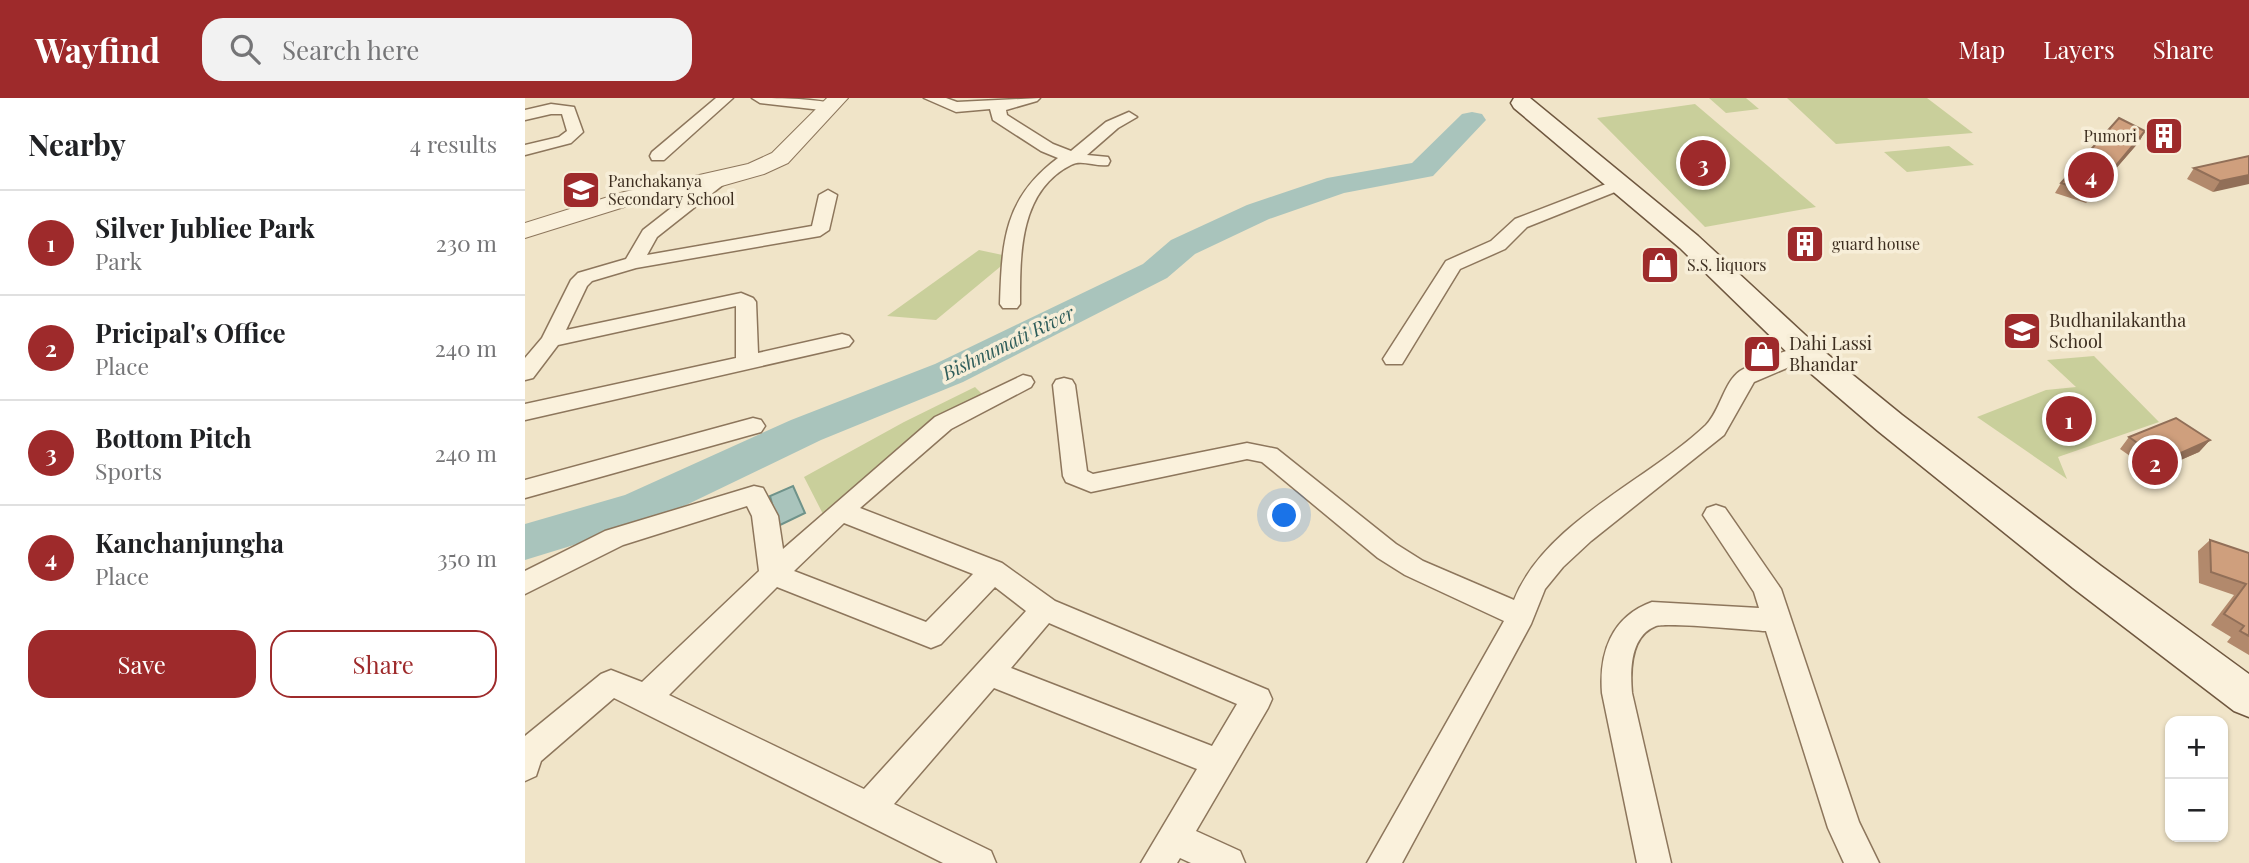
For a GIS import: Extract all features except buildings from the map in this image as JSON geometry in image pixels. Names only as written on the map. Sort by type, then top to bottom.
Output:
[{"type":"main road","points":[[1516,101],[1689,242],[1805,352],[2076,568],[2249,698]]},
{"type":"street","points":[[658,156],[725,98]]},
{"type":"street","points":[[760,98],[834,102]]},
{"type":"street","points":[[932,98],[956,107],[1032,98]]},
{"type":"street","points":[[525,231],[632,197],[717,180],[756,169],[780,158],[834,102]]},
{"type":"street","points":[[1005,103],[998,108],[999,117],[1038,144],[1071,158],[1102,161]]},
{"type":"street","points":[[525,115],[551,109],[569,110],[575,132],[565,140],[525,150]]},
{"type":"street","points":[[1010,304],[1013,228],[1025,202],[1051,169],[1071,158],[1112,125],[1129,117]]},
{"type":"street","points":[[633,263],[650,234],[717,180]]},
{"type":"street","points":[[1394,359],[1453,265],[1498,245],[1521,223],[1619,184]]},
{"type":"street","points":[[525,373],[551,340],[578,284],[585,277],[633,263],[820,230],[828,195]]},
{"type":"street","points":[[551,340],[741,299],[746,302],[747,363]]},
{"type":"street","points":[[525,412],[842,341]]},
{"type":"street","points":[[1384,863],[1521,616],[1534,583],[1582,534],[1716,429],[1746,377],[1805,352]]},
{"type":"street","points":[[646,698],[840,511],[943,423],[1023,382]]},
{"type":"street","points":[[1064,385],[1075,477],[1082,481],[1091,483],[1247,451],[1269,455],[1387,551],[1414,568],[1521,616]]},
{"type":"street","points":[[525,489],[753,426]]},
{"type":"street","points":[[525,583],[614,538],[754,495],[765,516],[773,574]]},
{"type":"street","points":[[840,511],[993,571],[1045,609],[1257,699],[1166,851],[1228,863]]},
{"type":"street","points":[[1716,515],[1767,589],[1845,828],[1862,863]]},
{"type":"street","points":[[773,574],[931,636],[993,571]]},
{"type":"street","points":[[868,809],[1045,609]]},
{"type":"street","points":[[1654,863],[1617,693],[1615,669],[1627,632],[1652,614],[1776,620]]},
{"type":"street","points":[[987,672],[1218,764]]},
{"type":"street","points":[[525,781],[527,754],[611,683],[979,863]]},
{"type":"green space","points":[[1709,98],[1746,98],[1759,109],[1726,113]]},
{"type":"green space","points":[[1787,98],[1927,98],[1973,133],[1836,144]]},
{"type":"green space","points":[[1695,104],[1816,207],[1705,227],[1597,118]]},
{"type":"green space","points":[[1949,146],[1974,165],[1907,172],[1884,152]]},
{"type":"green space","points":[[979,250],[1012,257],[936,320],[887,316]]},
{"type":"green space","points":[[2094,356],[2159,422],[2058,457],[2067,479],[1977,417],[2046,390],[2076,387],[2047,360]]},
{"type":"green space","points":[[975,387],[986,398],[864,479],[823,514],[804,477]]},
{"type":"water","points":[[793,486],[805,513],[778,526],[770,496]]},
{"type":"waterway","name":"Bishnumati River","points":[[525,542],[639,508],[806,430],[949,373],[1155,271],[1183,247],[1258,212],[1338,185],[1422,170],[1472,120]]},
{"type":"place","name":"Pumori","points":[[2164,136]]},
{"type":"place","name":"Bottom Pitch","points":[[1703,163]]},
{"type":"place","name":"Kanchanjungha","points":[[2091,175]]},
{"type":"place","name":"Panchakanya Secondary School","points":[[581,190]]},
{"type":"place","name":"guard house","points":[[1805,244]]},
{"type":"place","name":"S.S. liquors","points":[[1660,265]]},
{"type":"place","name":"Budhanilakantha School","points":[[2022,331]]},
{"type":"place","name":"Dahi Lassi Bhandar","points":[[1762,354]]},
{"type":"place","name":"Silver Jubliee Park","points":[[2069,419]]},
{"type":"place","name":"Pricipal's Office","points":[[2155,462]]}]
